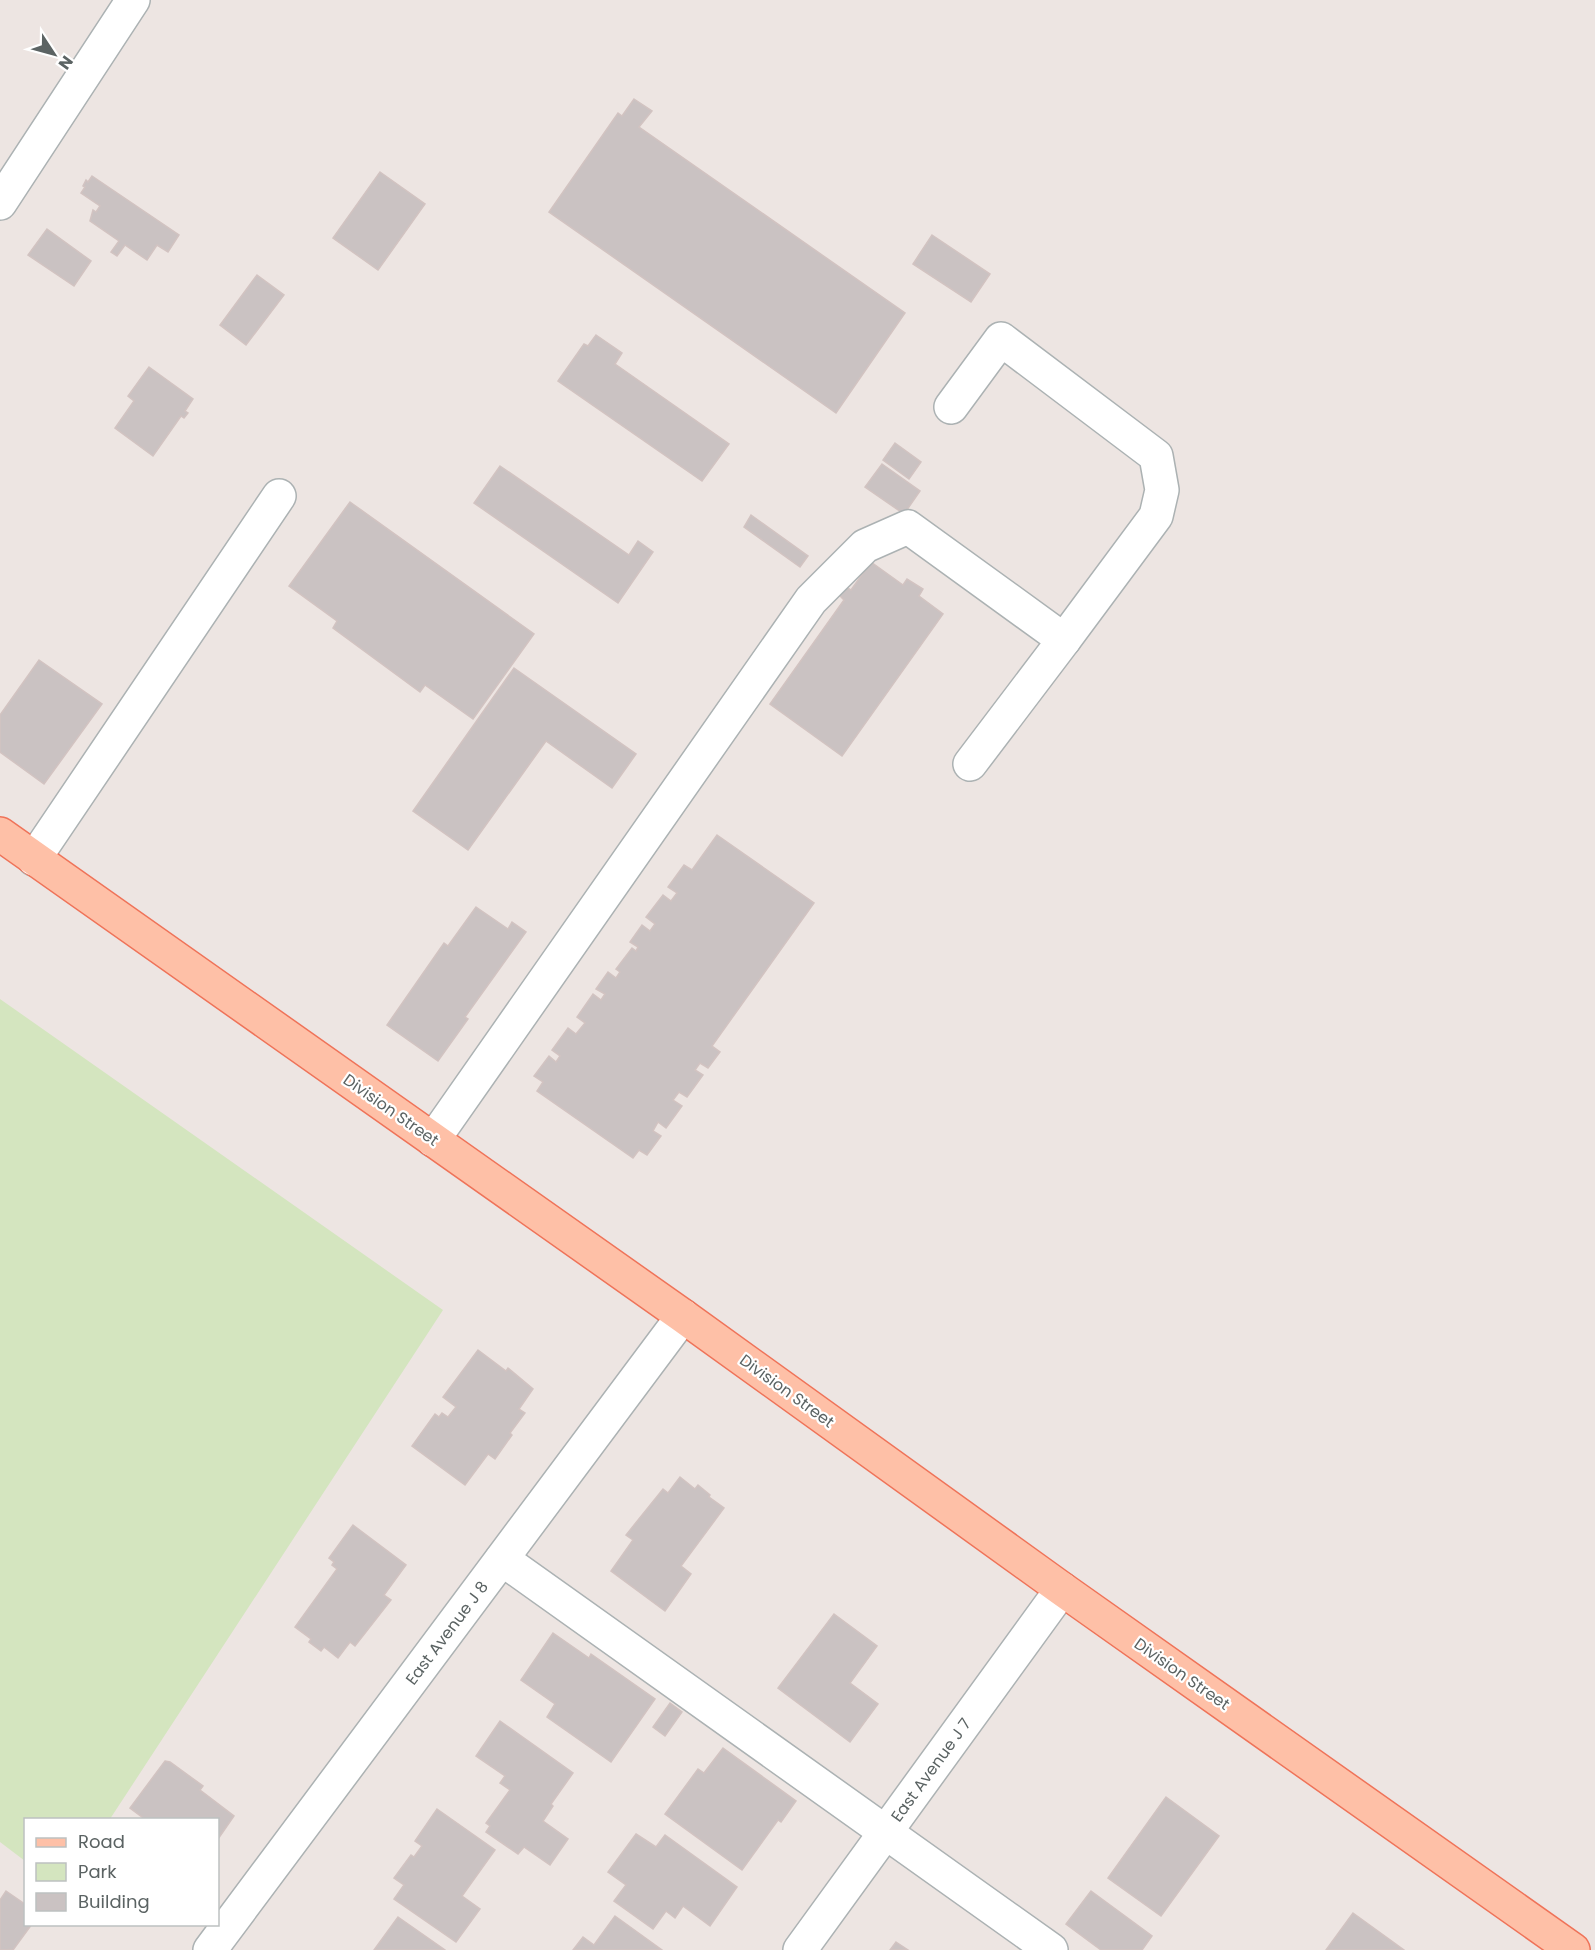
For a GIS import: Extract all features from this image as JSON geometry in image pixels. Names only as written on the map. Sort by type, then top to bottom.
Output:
[{"type":"main road","name":"Division Street","points":[[0,834],[683,1316],[1062,1589],[1573,1950]]},
{"type":"street","points":[[0,203],[133,0]]},
{"type":"street","points":[[951,407],[1001,339],[1156,456],[1162,490],[1156,516],[970,764]]},
{"type":"street","points":[[34,859],[279,496]]},
{"type":"street","points":[[434,1140],[812,600],[866,546],[908,527],[1064,640]]},
{"type":"street","name":"East Avenue J 8","points":[[210,1950],[683,1316]]},
{"type":"street","points":[[502,1559],[1051,1950]]},
{"type":"street","name":"East Avenue J 7","points":[[800,1950],[1062,1589]]},
{"type":"green space","points":[[0,999],[443,1310],[111,1818],[24,1818],[24,1860],[0,1842]]},
{"type":"building","points":[[634,99],[652,111],[639,127],[905,313],[836,413],[549,212],[618,113],[622,116]]},
{"type":"building","points":[[380,172],[425,204],[378,270],[333,238]]},
{"type":"building","points":[[92,176],[179,235],[168,252],[157,245],[147,260],[125,245],[117,256],[111,252],[119,241],[90,221],[93,210],[96,212],[100,206],[81,193],[86,180],[88,182]]},
{"type":"building","points":[[47,229],[91,261],[74,286],[28,255]]},
{"type":"building","points":[[932,235],[990,274],[971,302],[913,264]]},
{"type":"building","points":[[257,275],[284,295],[246,345],[220,325]]},
{"type":"building","points":[[596,335],[622,353],[615,364],[729,444],[702,481],[558,381],[584,344],[588,346]]},
{"type":"building","points":[[149,367],[193,399],[185,411],[188,413],[184,418],[181,416],[153,456],[115,428],[134,401],[128,396]]},
{"type":"building","points":[[895,443],[921,462],[909,479],[883,460]]},
{"type":"building","points":[[882,464],[920,491],[904,514],[865,487]]},
{"type":"building","points":[[500,466],[629,555],[638,541],[653,552],[618,603],[474,503]]},
{"type":"building","points":[[350,502],[534,634],[473,719],[425,685],[420,692],[333,628],[337,621],[289,586]]},
{"type":"building","points":[[751,515],[808,556],[800,567],[744,527]]},
{"type":"building","points":[[871,562],[903,585],[907,579],[923,589],[919,596],[943,614],[842,756],[770,704],[844,600],[839,595],[845,586],[851,590]]},
{"type":"building","points":[[39,660],[102,704],[44,784],[0,752],[0,715]]},
{"type":"building","points":[[514,668],[636,754],[612,788],[546,741],[468,850],[413,811]]},
{"type":"building","points":[[717,835],[814,903],[712,1046],[720,1052],[708,1068],[700,1063],[695,1070],[703,1075],[687,1097],[679,1092],[673,1100],[682,1106],[666,1128],[658,1122],[653,1131],[661,1136],[647,1155],[639,1150],[633,1158],[537,1091],[543,1082],[534,1076],[549,1056],[556,1062],[560,1056],[552,1050],[568,1028],[576,1034],[585,1023],[577,1017],[593,994],[601,1000],[605,994],[596,989],[608,972],[616,978],[620,972],[616,969],[632,948],[636,951],[638,947],[630,942],[642,925],[650,931],[655,924],[646,917],[663,895],[671,901],[677,893],[668,887],[684,865],[692,870]]},
{"type":"building","points":[[476,907],[508,929],[512,922],[526,932],[465,1017],[468,1019],[438,1061],[387,1025],[444,943],[448,946]]},
{"type":"building","points":[[478,1350],[506,1371],[508,1368],[533,1389],[519,1409],[525,1413],[495,1459],[488,1454],[465,1485],[412,1446],[435,1414],[439,1417],[442,1413],[448,1417],[456,1407],[443,1397]]},
{"type":"building","points":[[680,1477],[695,1489],[698,1485],[724,1508],[681,1566],[691,1574],[665,1611],[611,1571],[633,1540],[626,1535],[663,1489],[668,1493]]},
{"type":"building","points":[[353,1525],[406,1565],[384,1595],[391,1600],[355,1646],[350,1642],[338,1658],[324,1647],[321,1651],[309,1642],[311,1639],[295,1627],[337,1569],[329,1558]]},
{"type":"building","points":[[834,1614],[877,1646],[850,1683],[878,1704],[850,1742],[778,1688]]},
{"type":"building","points":[[553,1633],[589,1658],[591,1654],[655,1699],[611,1762],[547,1717],[555,1704],[521,1680]]},
{"type":"building","points":[[670,1703],[682,1712],[665,1736],[653,1727]]},
{"type":"building","points":[[500,1721],[573,1773],[551,1804],[553,1806],[543,1821],[568,1839],[550,1865],[524,1847],[518,1854],[486,1832],[490,1826],[486,1823],[510,1790],[500,1783],[505,1776],[476,1756]]},
{"type":"building","points":[[723,1748],[796,1801],[781,1822],[778,1820],[742,1870],[665,1814],[698,1769],[704,1773]]},
{"type":"building","points":[[165,1761],[170,1762],[203,1786],[200,1790],[234,1816],[219,1838],[219,1818],[143,1818],[130,1808]]},
{"type":"building","points":[[1166,1797],[1219,1836],[1161,1916],[1108,1878]]},
{"type":"building","points":[[437,1809],[495,1850],[462,1896],[480,1909],[456,1942],[394,1899],[404,1885],[394,1878],[411,1855],[414,1857],[422,1846],[415,1841]]},
{"type":"building","points":[[636,1834],[656,1847],[665,1835],[737,1887],[710,1926],[683,1906],[675,1918],[666,1911],[653,1929],[614,1901],[626,1885],[608,1872]]},
{"type":"building","points":[[6,1891],[24,1904],[24,1926],[31,1926],[13,1950],[0,1950],[0,1900]]},
{"type":"building","points":[[1091,1891],[1152,1936],[1142,1950],[1101,1950],[1066,1924]]},
{"type":"building","points":[[1353,1913],[1404,1950],[1326,1950]]},
{"type":"building","points":[[615,1916],[662,1950],[573,1950],[583,1937],[594,1945]]},
{"type":"building","points":[[398,1917],[445,1950],[374,1950]]},
{"type":"building","points":[[896,1942],[908,1950],[890,1950]]}]
